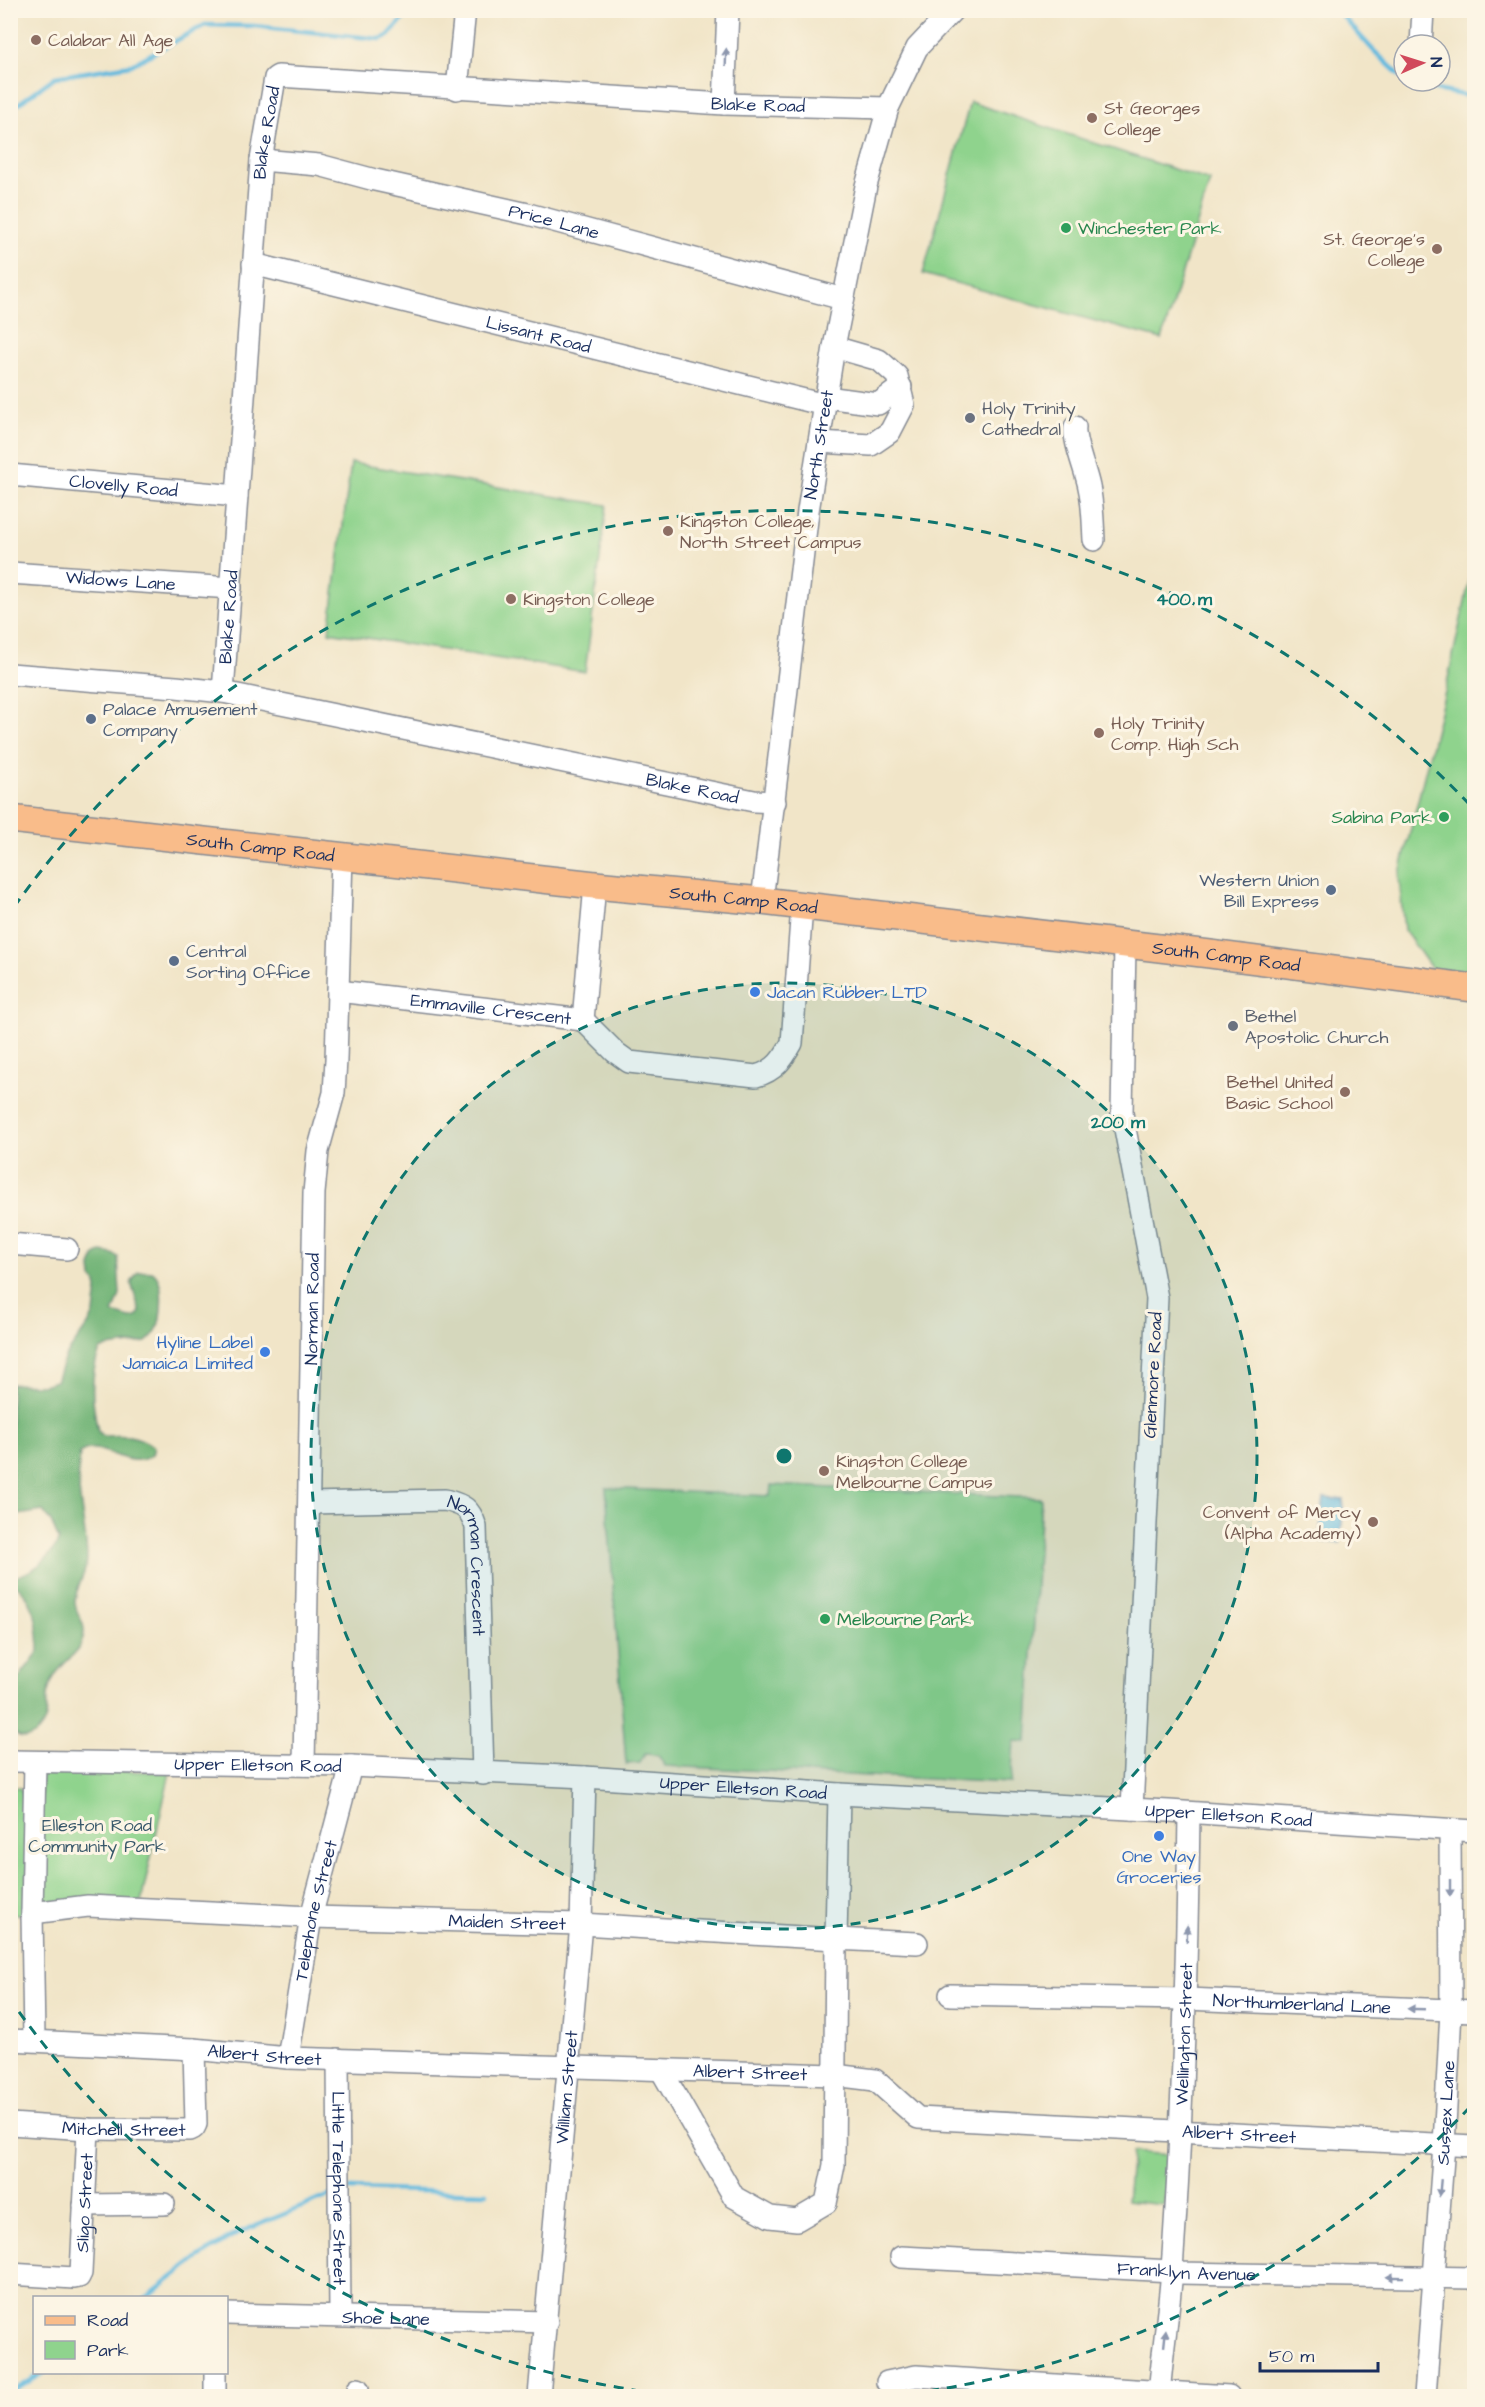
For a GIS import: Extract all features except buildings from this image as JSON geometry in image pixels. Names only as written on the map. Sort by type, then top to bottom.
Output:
[{"type":"main road","name":"South Camp Road","points":[[10,819],[595,885],[762,901],[1474,988]]},
{"type":"street","points":[[457,89],[465,10]]},
{"type":"street","points":[[724,104],[728,10]]},
{"type":"street","points":[[917,48],[933,10]]},
{"type":"street","name":"North Street","points":[[762,901],[808,511],[834,347],[866,186],[888,108],[917,48],[953,10]]},
{"type":"street","points":[[1422,33],[1423,10]]},
{"type":"street","name":"Blake Road","points":[[223,692],[261,160],[274,82],[278,76],[724,104],[888,108]]},
{"type":"street","name":"Price Lane","points":[[261,160],[319,165],[375,180],[528,214],[843,299]]},
{"type":"street","name":"Lissant Road","points":[[253,264],[826,401],[878,404]]},
{"type":"street","points":[[819,442],[871,445],[890,432],[904,405],[897,376],[879,360],[834,347]]},
{"type":"street","points":[[895,422],[878,404],[901,387]]},
{"type":"street","points":[[1075,427],[1074,437],[1081,452],[1090,490],[1094,540]]},
{"type":"street","name":"Clovelly Road","points":[[10,475],[237,496]]},
{"type":"street","name":"Widows Lane","points":[[10,573],[231,588]]},
{"type":"street","name":"Blake Road","points":[[10,674],[223,692],[754,801],[775,802]]},
{"type":"street","name":"Norman Road","points":[[304,1765],[314,1193],[318,1151],[334,1093],[342,856]]},
{"type":"street","name":"Emmaville Crescent","points":[[338,991],[583,1020],[595,885]]},
{"type":"street","points":[[583,1020],[615,1052],[629,1062],[756,1076],[768,1073],[782,1060],[792,1043],[802,906]]},
{"type":"street","name":"Glenmore Road","points":[[1125,944],[1122,1113],[1157,1298],[1132,1809]]},
{"type":"street","points":[[10,1245],[67,1250]]},
{"type":"street","name":"Norman Crescent","points":[[310,1503],[445,1500],[460,1504],[471,1513],[476,1527],[483,1774]]},
{"type":"street","name":"Upper Elletson Road","points":[[10,1761],[351,1766],[585,1777],[1474,1831]]},
{"type":"street","points":[[34,2040],[32,1913],[35,1762]]},
{"type":"street","name":"Telephone Street","points":[[288,2058],[312,1917],[351,1766]]},
{"type":"street","name":"William Street","points":[[538,2397],[547,2322],[580,1924],[585,1777]]},
{"type":"street","points":[[661,2070],[734,2197],[771,2217],[797,2220],[826,2203],[834,2165],[839,1794]]},
{"type":"street","name":"Wellington Street","points":[[1159,2395],[1172,2271],[1180,2130],[1186,1999],[1189,1813]]},
{"type":"street","name":"Sussex Lane","points":[[1425,2397],[1444,2145],[1451,2011],[1450,1830]]},
{"type":"street","name":"Maiden Street","points":[[32,1913],[88,1906],[312,1917],[580,1924],[917,1943]]},
{"type":"street","name":"Northumberland Lane","points":[[950,1995],[1186,1999],[1474,2011]]},
{"type":"street","name":"Albert Street","points":[[10,2040],[194,2049],[288,2058],[834,2075],[875,2080],[918,2118],[1474,2146]]},
{"type":"street","name":"Mitchell Street","points":[[10,2124],[88,2129],[189,2130],[194,2128],[196,2124],[194,2049]]},
{"type":"street","name":"Little Telephone Street","points":[[338,2059],[340,2316]]},
{"type":"street","name":"Sligo Street","points":[[10,2274],[79,2277],[88,2129]]},
{"type":"street","points":[[84,2205],[164,2204]]},
{"type":"street","name":"Franklyn Avenue","points":[[901,2257],[1178,2273],[1474,2278]]},
{"type":"street","name":"Shoe Lane","points":[[228,2314],[547,2322]]},
{"type":"street","points":[[214,2374],[215,2397]]},
{"type":"street","points":[[887,2382],[916,2376],[1159,2395],[1229,2397]]},
{"type":"green space","name":"Winchester Park","points":[[970,102],[1210,181],[1162,339],[923,274]]},
{"type":"green space","points":[[351,463],[607,505],[585,672],[329,632]]},
{"type":"green space","name":"Sabina Park","points":[[1472,569],[1474,569],[1474,980],[1437,976],[1404,930],[1399,877],[1445,692]]},
{"type":"green space","points":[[101,1252],[118,1257],[120,1295],[113,1313],[130,1318],[136,1317],[140,1312],[131,1283],[138,1272],[152,1272],[156,1276],[162,1300],[158,1326],[146,1342],[100,1350],[93,1380],[94,1411],[98,1431],[103,1436],[136,1438],[154,1447],[152,1455],[133,1460],[96,1449],[88,1449],[80,1453],[78,1479],[87,1558],[75,1602],[84,1628],[83,1639],[80,1646],[58,1671],[48,1690],[47,1712],[42,1727],[34,1735],[25,1738],[16,1735],[11,1730],[11,1688],[39,1651],[38,1631],[31,1603],[11,1581],[11,1578],[39,1565],[59,1540],[43,1511],[11,1516],[11,1384],[43,1385],[56,1381],[65,1357],[94,1313],[97,1289],[92,1278],[91,1267],[95,1255]]},
{"type":"green space","name":"Melbourne Park","points":[[771,1485],[1041,1498],[1027,1742],[1014,1741],[1011,1783],[665,1766],[658,1755],[645,1754],[640,1763],[626,1764],[606,1488],[770,1496]]},
{"type":"green space","name":"Elleston Road Community Park","points":[[41,1770],[170,1772],[141,1902],[45,1907],[39,1900]]},
{"type":"green space","points":[[11,1787],[20,1788],[27,1802],[29,1914],[11,1914]]},
{"type":"green space","points":[[1132,2152],[1169,2155],[1164,2205],[1127,2201]]},
{"type":"water","points":[[1324,1498],[1344,1500],[1340,1543],[1319,1541]]},
{"type":"waterway","points":[[10,110],[55,77],[131,65],[205,25],[254,26],[380,39],[388,36],[411,10]]},
{"type":"waterway","points":[[1337,10],[1392,68]]},
{"type":"waterway","points":[[1452,93],[1474,97]]},
{"type":"waterway","points":[[350,2189],[487,2193]]},
{"type":"waterway","points":[[149,2296],[198,2258],[238,2233],[331,2195]]},
{"type":"waterway","points":[[10,2393],[42,2374]]},
{"type":"place","name":"Calabar All Age","points":[[36,40]]},
{"type":"place","name":"St Georges College","points":[[1092,118]]},
{"type":"place","name":"Winchester Park","points":[[1066,228]]},
{"type":"place","name":"St. George's College","points":[[1437,249]]},
{"type":"place","name":"Holy Trinity Cathedral","points":[[970,418]]},
{"type":"place","name":"Kingston College, North Street Campus","points":[[668,531]]},
{"type":"place","name":"Kingston College","points":[[511,599]]},
{"type":"place","name":"Palace Amusement Company","points":[[91,719]]},
{"type":"place","name":"Holy Trinity Comp. High Sch","points":[[1099,733]]},
{"type":"place","name":"Sabina Park","points":[[1444,817]]},
{"type":"place","name":"Western Union Bill Express","points":[[1331,890]]},
{"type":"place","name":"Central Sorting Office","points":[[174,961]]},
{"type":"place","name":"Jacan Rubber LTD","points":[[755,992]]},
{"type":"place","name":"Bethel Apostolic Church","points":[[1233,1026]]},
{"type":"place","name":"Bethel United Basic School","points":[[1345,1092]]},
{"type":"place","name":"Hyline Label Jamaica Limited","points":[[265,1352]]},
{"type":"place","name":"Kingston College Melbourne Campus","points":[[824,1471]]},
{"type":"place","name":"Convent of Mercy (Alpha Academy)","points":[[1373,1522]]},
{"type":"place","name":"Melbourne Park","points":[[825,1619]]},
{"type":"place","name":"One Way Groceries","points":[[1159,1836]]}]
